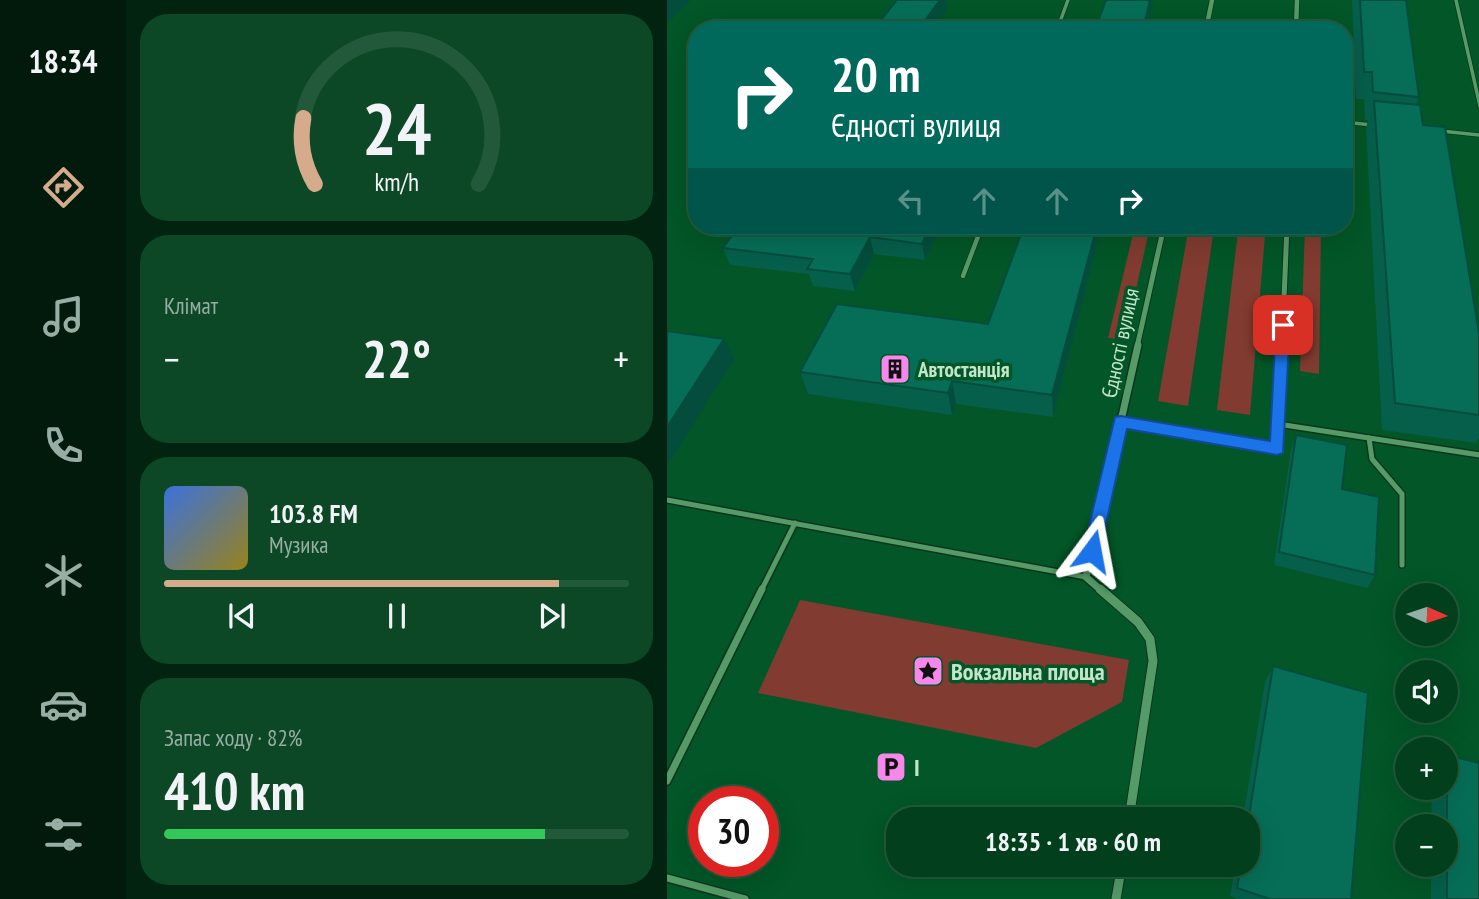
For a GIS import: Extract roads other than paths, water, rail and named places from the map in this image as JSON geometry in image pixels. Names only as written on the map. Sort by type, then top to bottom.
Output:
[{"type":"street","points":[[1207,21],[1212,0]]},
{"type":"street","points":[[1296,21],[1297,0]]},
{"type":"street","name":"Єдності вулиця","points":[[1162,235],[1121,422],[1277,449],[1287,235]]},
{"type":"street","points":[[1121,422],[1086,577],[1138,622],[1150,639],[1153,661],[1131,807]]},
{"type":"street","points":[[1116,899],[1120,877]]},
{"type":"lane","points":[[1060,21],[1068,0]]},
{"type":"lane","points":[[1456,0],[1479,106]]},
{"type":"lane","points":[[1353,123],[1385,126]]},
{"type":"lane","points":[[1439,131],[1479,135]]},
{"type":"lane","points":[[963,276],[979,235]]},
{"type":"lane","points":[[1278,424],[1479,455]]},
{"type":"lane","points":[[1369,438],[1372,459],[1403,494],[1401,565]]},
{"type":"lane","points":[[667,500],[1086,577]]},
{"type":"lane","points":[[667,780],[795,523]]},
{"type":"lane","points":[[667,878],[745,899]]},
{"type":"place","name":"Автостанція","points":[[895,369]]},
{"type":"place","name":"Вокзальна площа","points":[[928,671]]},
{"type":"place","name":"І","points":[[891,767]]}]
